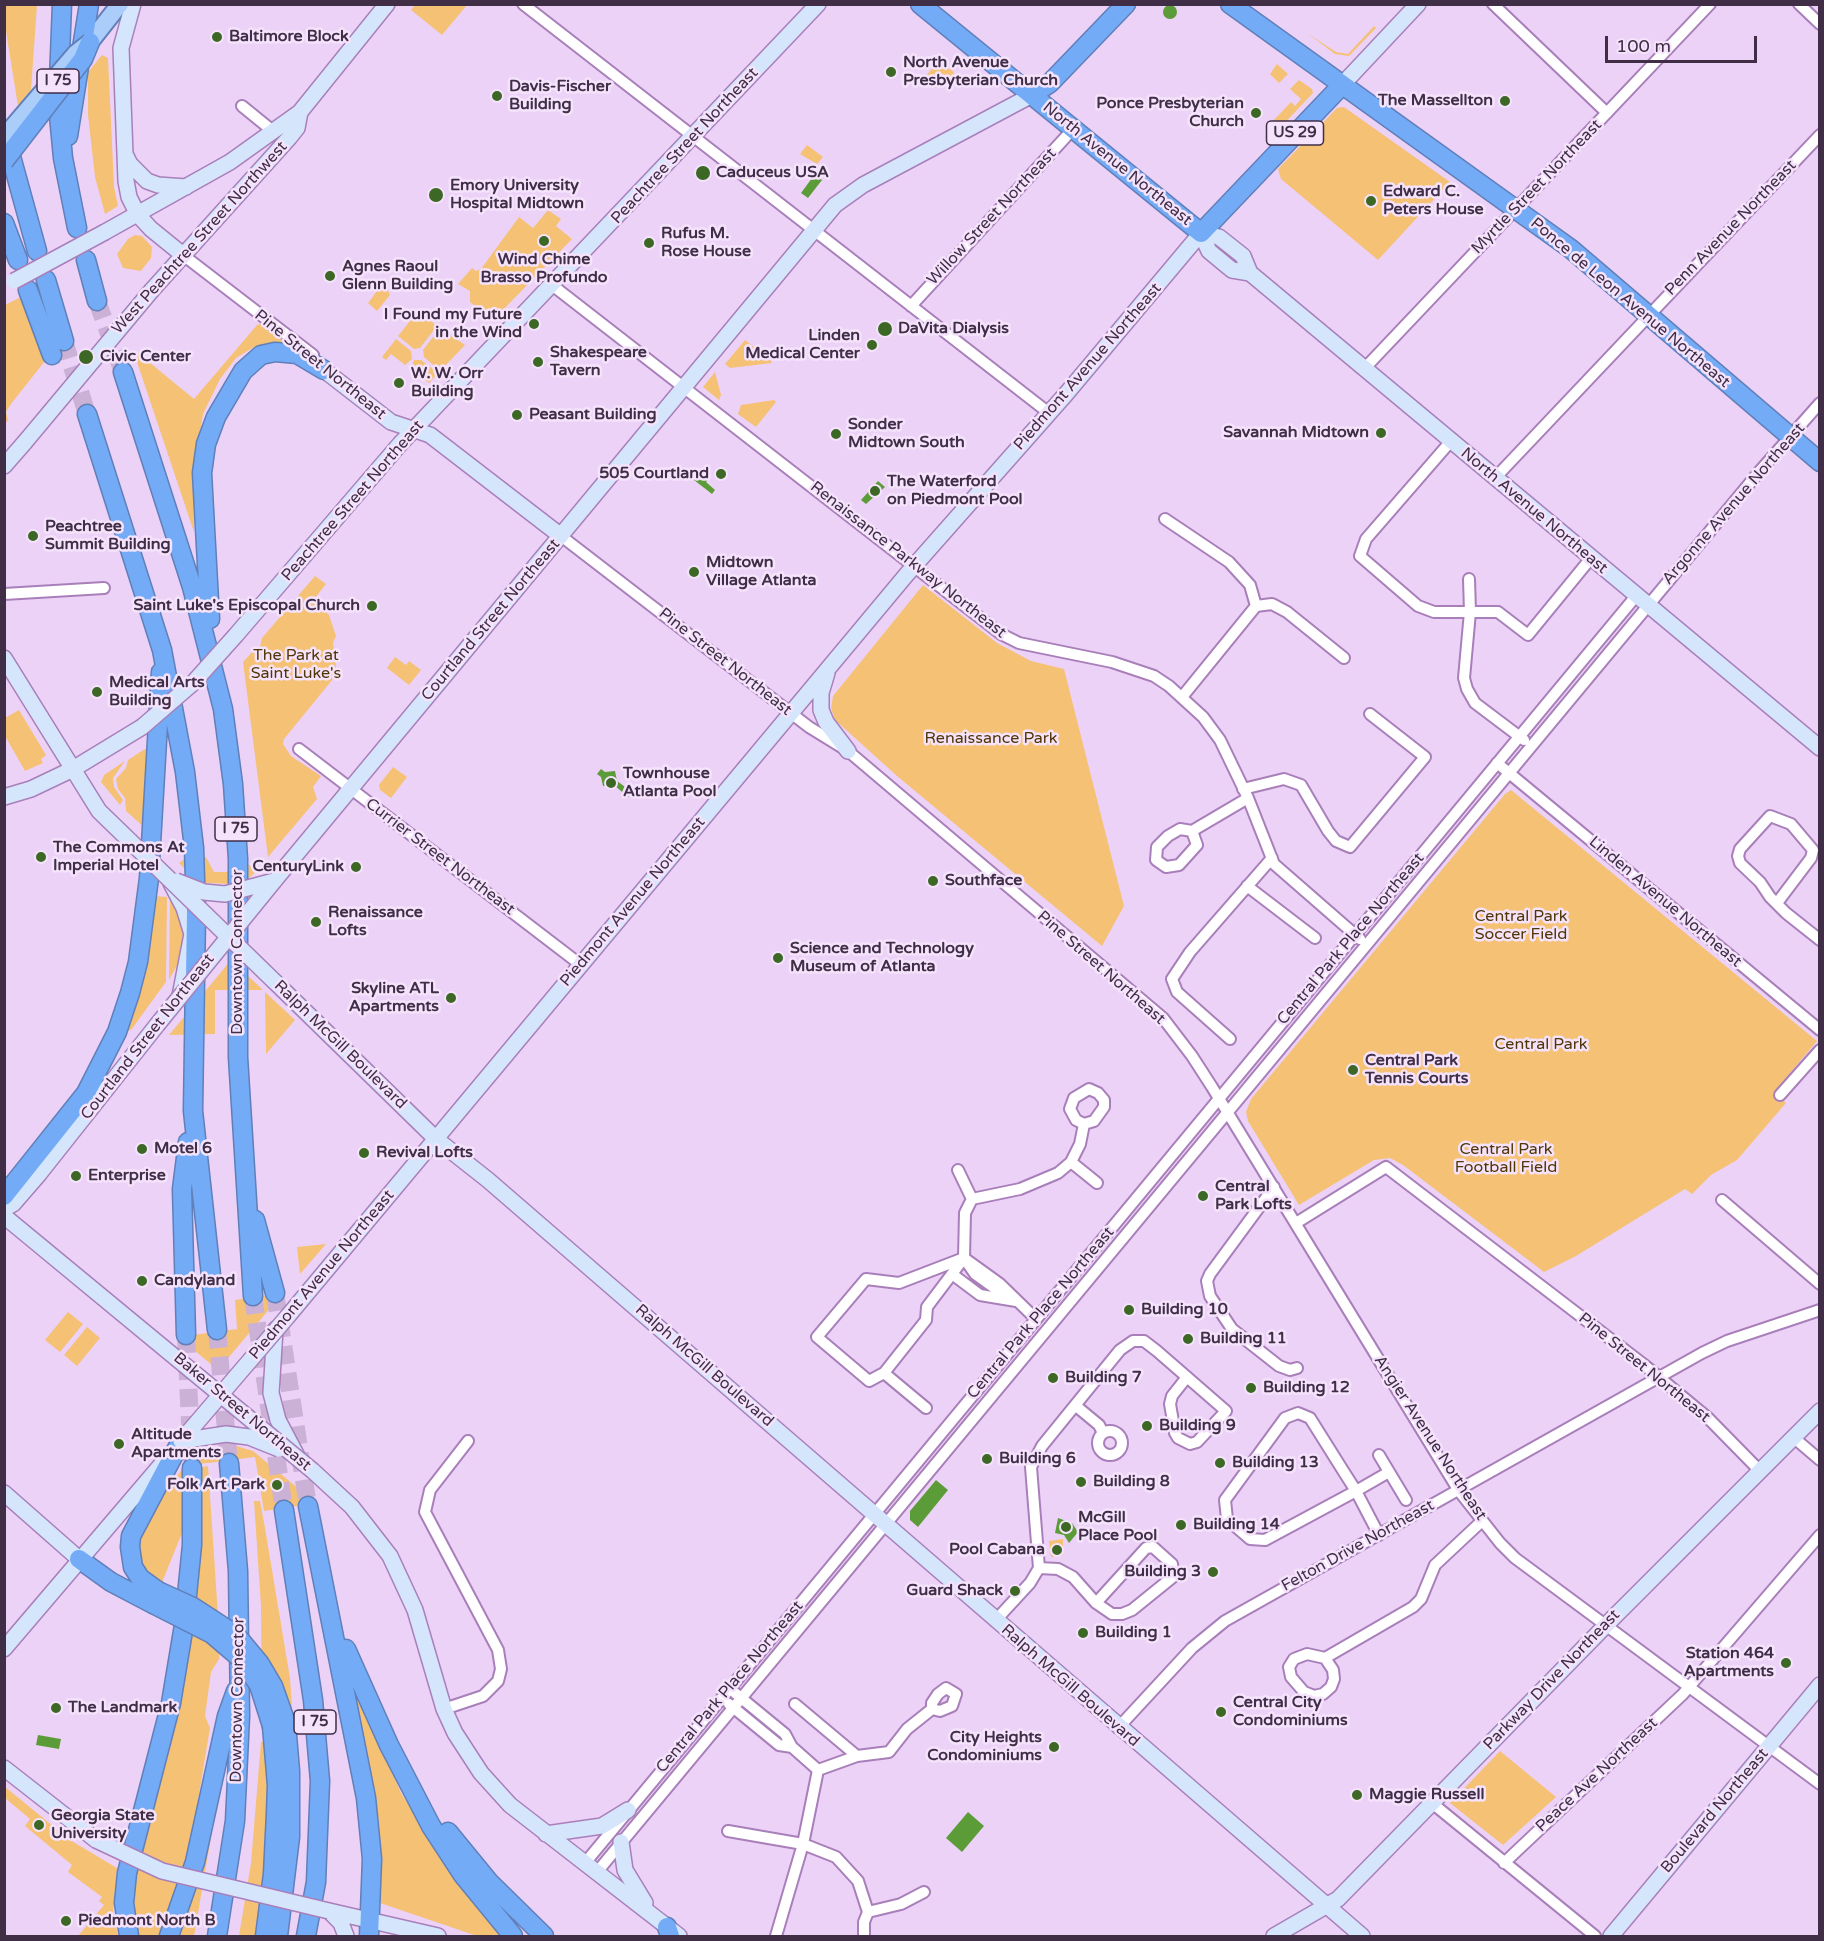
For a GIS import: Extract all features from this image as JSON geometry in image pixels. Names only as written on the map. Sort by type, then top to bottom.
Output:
[{"type":"highway","name":"I 75","points":[[62,4],[58,105],[63,158],[77,228]]},
{"type":"highway","points":[[63,158],[89,4]]},
{"type":"highway","name":"North Avenue Northeast","points":[[920,4],[1201,233]]},
{"type":"highway","points":[[1032,95],[1050,83],[1126,4]]},
{"type":"highway","name":"Ponce de Leon Avenue Northeast","points":[[1230,4],[1571,249],[1820,462]]},
{"type":"highway","points":[[4,160],[83,59],[92,39]]},
{"type":"highway","name":"Piedmont Avenue Northeast","points":[[1201,233],[1342,85]]},
{"type":"highway","points":[[4,131],[38,251]]},
{"type":"highway","points":[[4,223],[18,260]]},
{"type":"highway","points":[[86,260],[97,301]]},
{"type":"highway","points":[[46,280],[64,341]]},
{"type":"highway","points":[[16,286],[52,355]]},
{"type":"highway","points":[[214,666],[202,497],[204,463],[212,427],[224,400],[238,377],[261,355],[275,352],[297,354],[324,370]]},
{"type":"highway","name":"Downtown Connector","points":[[123,372],[192,587],[214,666],[223,709],[233,784],[238,859],[238,1057],[253,1296]]},
{"type":"highway","name":"I 75","points":[[87,414],[162,650],[179,730],[194,848],[196,956],[193,1110],[217,1330]]},
{"type":"highway","points":[[4,1196],[86,1093],[117,1032],[130,993],[138,962],[149,878],[162,650]]},
{"type":"highway","points":[[186,1335],[182,1189],[193,1110]]},
{"type":"highway","points":[[244,1181],[275,1293]]},
{"type":"highway","points":[[155,1597],[133,1567],[131,1536],[181,1441]]},
{"type":"highway","name":"Downtown Connector","points":[[217,1936],[235,1821],[241,1626],[229,1462]]},
{"type":"highway","points":[[129,1936],[124,1903],[127,1874],[171,1703],[184,1625],[192,1545],[192,1468]]},
{"type":"highway","points":[[308,1506],[368,1809],[372,1859],[369,1928]]},
{"type":"highway","name":"I 75","points":[[284,1510],[313,1700],[320,1781],[316,1882],[306,1936]]},
{"type":"highway","points":[[79,1559],[111,1582],[193,1607],[236,1635],[260,1664],[273,1686],[290,1771],[290,1837],[278,1936]]},
{"type":"highway","points":[[327,1596],[356,1674],[431,1826],[463,1875],[513,1936]]},
{"type":"highway","points":[[169,1936],[195,1862],[227,1716],[239,1684]]},
{"type":"highway","points":[[265,1936],[273,1874],[279,1724]]},
{"type":"highway","points":[[405,1776],[489,1882],[544,1936]]},
{"type":"main road","points":[[4,137],[76,53],[92,39],[120,4]]},
{"type":"main road","points":[[133,4],[121,48],[124,151],[129,197],[138,215],[183,255]]},
{"type":"main road","name":"West Peachtree Street Northwest","points":[[4,466],[152,290],[289,138],[297,128],[300,112],[387,4]]},
{"type":"main road","name":"Peachtree Street Northeast","points":[[4,797],[31,789],[73,769],[142,727],[193,683],[414,431],[818,4]]},
{"type":"main road","name":"Piedmont Avenue Northeast","points":[[1342,85],[1418,4]]},
{"type":"main road","name":"Courtland Street Northeast","points":[[4,1209],[13,1204],[39,1174],[228,936],[836,205],[863,185],[1032,95]]},
{"type":"main road","points":[[16,286],[186,186],[274,132],[300,112]]},
{"type":"main road","points":[[124,151],[130,164],[147,181],[158,185],[186,186]]},
{"type":"main road","name":"Piedmont Avenue Northeast","points":[[4,1649],[288,1316],[830,665],[1049,413],[1201,233]]},
{"type":"main road","name":"North Avenue Northeast","points":[[1201,233],[1219,237],[1243,256],[1250,273],[1820,748]]},
{"type":"main road","name":"Pine Street Northeast","points":[[324,370],[391,422],[430,435],[561,536]]},
{"type":"main road","name":"Ralph McGill Boulevard","points":[[4,658],[99,811],[436,1139],[488,1180],[874,1513],[995,1621],[1362,1936]]},
{"type":"main road","points":[[830,665],[821,693],[821,710],[826,722],[848,751]]},
{"type":"main road","points":[[4,809],[31,789]]},
{"type":"main road","points":[[168,878],[215,894],[234,893],[274,881]]},
{"type":"main road","points":[[168,878],[184,908],[192,934],[180,996]]},
{"type":"main road","name":"Baker Street Northeast","points":[[4,1216],[298,1458],[352,1507],[390,1556],[407,1589],[444,1709],[455,1733],[481,1773],[510,1805],[670,1931]]},
{"type":"main road","points":[[275,1330],[270,1393],[278,1420],[298,1458]]},
{"type":"main road","name":"Parkway Drive Northeast","points":[[1274,1936],[1338,1899],[1605,1625],[1820,1411]]},
{"type":"main road","points":[[181,1441],[209,1435],[234,1435],[269,1444],[298,1458]]},
{"type":"main road","points":[[4,1493],[79,1559]]},
{"type":"main road","name":"Boulevard Northeast","points":[[1611,1936],[1820,1685]]},
{"type":"main road","points":[[4,1768],[96,1840],[162,1871],[369,1928],[438,1936]]},
{"type":"main road","points":[[546,1834],[602,1826],[628,1810]]},
{"type":"main road","points":[[621,1842],[628,1877],[670,1931]]},
{"type":"street","points":[[523,4],[1049,413]]},
{"type":"street","points":[[1493,4],[1607,112]]},
{"type":"street","name":"Myrtle Street Northeast","points":[[1364,369],[1710,4]]},
{"type":"street","points":[[1799,4],[1820,24]]},
{"type":"street","points":[[242,106],[274,132]]},
{"type":"street","name":"Willow Street Northeast","points":[[911,306],[1073,129]]},
{"type":"street","name":"Penn Avenue Northeast","points":[[1495,478],[1820,135]]},
{"type":"street","name":"Pine Street Northeast","points":[[183,255],[313,355],[324,370]]},
{"type":"street","name":"Renaissance Parkway Northeast","points":[[552,285],[1013,641],[1112,662],[1154,676],[1182,698],[1203,717],[1220,740],[1274,864],[1367,945]]},
{"type":"street","name":"Argonne Avenue Northeast","points":[[1642,600],[1820,403]]},
{"type":"street","points":[[1451,441],[1366,539],[1360,556],[1426,610],[1503,614],[1528,635],[1591,558]]},
{"type":"street","points":[[1165,519],[1229,562],[1250,585],[1256,606]]},
{"type":"street","name":"Pine Street Northeast","points":[[561,536],[790,713],[848,751],[1162,1018],[1192,1056],[1228,1113]]},
{"type":"street","points":[[1469,579],[1470,612],[1464,678],[1470,698],[1532,747]]},
{"type":"street","points":[[4,594],[104,588]]},
{"type":"street","name":"Central Park Place Northeast","points":[[591,1868],[628,1810],[1035,1318],[1497,763],[1642,600]]},
{"type":"street","name":"Central Park Place Northeast","points":[[591,1868],[621,1842],[742,1699],[1510,774],[1642,600]]},
{"type":"street","points":[[1182,698],[1256,606],[1272,604],[1287,612],[1344,658]]},
{"type":"street","points":[[1192,831],[1245,793],[1284,779],[1301,785],[1328,831],[1336,841],[1350,847],[1425,757],[1370,714]]},
{"type":"street","name":"Currier Street Northeast","points":[[299,749],[581,964]]},
{"type":"street","points":[[1497,763],[1510,774]]},
{"type":"street","name":"Linden Avenue Northeast","points":[[1510,774],[1820,1030]]},
{"type":"street","points":[[1777,903],[1809,861],[1813,850],[1791,824],[1770,816],[1744,843],[1738,856],[1740,863],[1777,903],[1820,940]]},
{"type":"street","points":[[1230,1039],[1177,992],[1172,979],[1184,959],[1272,858]]},
{"type":"street","points":[[1247,886],[1315,938]]},
{"type":"street","points":[[1780,1095],[1820,1050]]},
{"type":"street","name":"Angier Avenue Northeast","points":[[1228,1113],[1460,1491],[1482,1521],[1515,1558],[1820,1784]]},
{"type":"street","points":[[972,1199],[1020,1189],[1058,1173],[1076,1158],[1084,1124]]},
{"type":"street","points":[[1071,1162],[1097,1183]]},
{"type":"street","name":"Pine Street Northeast","points":[[1296,1223],[1386,1167],[1659,1377],[1708,1419],[1760,1471]]},
{"type":"street","points":[[958,1170],[972,1199]]},
{"type":"street","points":[[1274,1187],[1207,1281],[1210,1296],[1232,1329],[1279,1366],[1290,1370],[1297,1368]]},
{"type":"street","points":[[964,1258],[899,1283],[866,1279],[817,1337],[869,1381],[884,1373],[926,1320],[927,1307],[964,1258],[965,1213],[972,1199]]},
{"type":"street","points":[[1722,1200],[1820,1284]]},
{"type":"street","points":[[964,1258],[1035,1318]]},
{"type":"street","points":[[952,1274],[974,1291],[1002,1300],[1013,1298]]},
{"type":"street","points":[[974,1291],[985,1277]]},
{"type":"street","name":"Felton Drive Northeast","points":[[1119,1728],[1192,1648],[1225,1621],[1727,1341],[1820,1310]]},
{"type":"street","points":[[995,1621],[1030,1583],[1039,1568],[1031,1467],[1042,1446],[1120,1350],[1132,1341],[1144,1341],[1187,1377],[1226,1411],[1206,1434],[1190,1444],[1184,1442],[1175,1433],[1170,1404],[1172,1396],[1187,1377]]},
{"type":"street","points":[[884,1373],[926,1408]]},
{"type":"street","points":[[1076,1406],[1099,1425],[1103,1433]]},
{"type":"street","points":[[1379,1535],[1356,1491],[1310,1418],[1298,1413],[1286,1418],[1225,1500],[1227,1519],[1250,1539],[1265,1540],[1356,1491],[1389,1472]]},
{"type":"street","points":[[1793,1437],[1820,1460]]},
{"type":"street","points":[[444,1709],[483,1696],[498,1681],[501,1670],[498,1650],[425,1512],[430,1490],[468,1441]]},
{"type":"street","points":[[1379,1455],[1406,1500]]},
{"type":"street","points":[[1325,1658],[1333,1670],[1334,1679],[1331,1687],[1323,1694],[1314,1696],[1304,1692],[1291,1677],[1289,1667],[1298,1656],[1307,1654],[1325,1658],[1413,1607],[1421,1599],[1436,1565],[1482,1521]]},
{"type":"street","name":"Peace Ave Northeast","points":[[1504,1863],[1689,1687],[1820,1534]]},
{"type":"street","points":[[1039,1568],[1058,1569],[1072,1577],[1096,1603],[1112,1614],[1132,1610],[1174,1576],[1172,1564],[1154,1547],[1146,1548],[1096,1603]]},
{"type":"street","points":[[729,1688],[785,1734],[792,1747],[818,1770]]},
{"type":"street","points":[[721,1698],[779,1745],[792,1747]]},
{"type":"street","points":[[795,1704],[857,1756]]},
{"type":"street","points":[[818,1770],[857,1756],[889,1752],[907,1729],[932,1709]]},
{"type":"street","points":[[776,1936],[803,1844],[818,1770]]},
{"type":"street","points":[[1432,1803],[1595,1936]]},
{"type":"street","points":[[728,1831],[803,1844],[836,1857],[858,1881],[868,1912],[864,1922],[864,1936]]},
{"type":"street","points":[[868,1912],[901,1904],[924,1892]]},
{"type":"green space","points":[[4,5],[37,5],[31,90],[18,106],[5,25]]},
{"type":"green space","points":[[415,5],[467,5],[442,35],[411,10]]},
{"type":"green space","points":[[1374,26],[1376,28],[1349,56],[1335,54],[1307,33],[1336,52],[1348,54]]},
{"type":"green space","points":[[102,55],[108,58],[114,187],[118,206],[105,214],[95,177],[88,115],[88,72]]},
{"type":"green space","points":[[936,64],[952,70],[956,77],[936,88],[924,78]]},
{"type":"green space","points":[[1277,64],[1288,74],[1279,83],[1270,74]]},
{"type":"green space","points":[[1299,80],[1312,89],[1313,93],[1277,131],[1272,122],[1291,102],[1295,106],[1301,99],[1290,89]]},
{"type":"green space","points":[[1344,107],[1450,182],[1378,260],[1281,179],[1278,169],[1337,108]]},
{"type":"green space","points":[[807,145],[823,157],[817,164],[800,154]]},
{"type":"green space","points":[[548,210],[561,219],[556,226],[572,239],[498,315],[490,319],[470,302],[470,291],[458,284],[472,268],[476,271],[481,269],[519,217],[533,228]]},
{"type":"green space","points":[[135,235],[142,236],[152,247],[151,258],[141,271],[123,268],[117,254],[128,239]]},
{"type":"green space","points":[[380,287],[386,287],[390,295],[377,311],[368,303]]},
{"type":"green space","points":[[23,296],[45,361],[11,404],[6,412],[8,420],[5,424],[5,305]]},
{"type":"green space","points":[[418,311],[437,326],[420,348],[414,349],[398,336]]},
{"type":"green space","points":[[263,323],[287,338],[281,345],[254,347],[236,358],[220,379],[203,414],[193,474],[194,532],[135,356],[138,353],[194,399],[257,325]]},
{"type":"green space","points":[[440,328],[465,345],[440,371],[424,357],[423,350]]},
{"type":"green space","points":[[396,339],[411,351],[412,359],[405,365],[391,354],[386,360],[382,357]]},
{"type":"green space","points":[[745,340],[772,363],[730,368],[725,364]]},
{"type":"green space","points":[[414,360],[421,360],[438,373],[429,383],[411,369]]},
{"type":"green space","points":[[715,372],[721,395],[719,400],[703,387]]},
{"type":"green space","points":[[774,400],[776,402],[756,427],[738,414],[741,405]]},
{"type":"green space","name":"The Park at Saint Luke's","points":[[315,576],[326,584],[315,598],[324,606],[322,609],[329,615],[336,636],[333,643],[337,674],[284,739],[283,744],[291,756],[321,776],[313,787],[317,799],[268,857],[243,662],[254,650],[259,651],[262,638]]},
{"type":"green space","name":"Renaissance Park","points":[[923,585],[997,643],[1031,661],[1064,669],[1124,906],[1102,946],[897,776],[835,720],[831,708],[833,696]]},
{"type":"green space","points":[[395,657],[406,665],[409,661],[421,670],[409,685],[387,668]]},
{"type":"green space","points":[[19,710],[46,755],[41,759],[43,763],[25,771],[5,736],[5,718]]},
{"type":"green space","points":[[148,747],[146,829],[126,811],[125,798],[118,789],[116,779],[126,768],[128,760]]},
{"type":"green space","points":[[125,761],[113,778],[114,787],[123,800],[120,805],[101,782],[104,775]]},
{"type":"green space","points":[[393,767],[407,777],[391,798],[380,790],[379,785]]},
{"type":"green space","name":"Central Park","points":[[1511,790],[1817,1041],[1774,1092],[1786,1103],[1737,1160],[1711,1175],[1692,1194],[1685,1189],[1576,1256],[1544,1272],[1403,1165],[1390,1158],[1374,1160],[1299,1205],[1248,1121],[1246,1112],[1251,1099],[1505,794]]},
{"type":"green space","points":[[191,854],[206,857],[214,872],[227,872],[231,865],[246,864],[259,869],[249,878],[232,884],[207,883],[191,875],[179,863]]},
{"type":"green space","points":[[155,896],[167,897],[166,982],[131,1030],[122,1033]]},
{"type":"green space","points":[[170,898],[179,915],[184,935],[180,960],[169,980]]},
{"type":"green space","points":[[231,960],[263,990],[215,990],[215,1034],[169,1035]]},
{"type":"green space","points":[[265,992],[295,1020],[266,1054]]},
{"type":"green space","points":[[326,1244],[300,1274],[297,1247]]},
{"type":"green space","points":[[283,1293],[218,1370],[178,1337],[237,1329],[235,1300]]},
{"type":"green space","points":[[68,1312],[83,1324],[60,1352],[45,1340]]},
{"type":"green space","points":[[87,1327],[100,1338],[77,1366],[64,1355]]},
{"type":"green space","name":"Folk Art Park","points":[[230,1444],[253,1451],[316,1503],[264,1511],[255,1457],[184,1466],[203,1449]]},
{"type":"green space","points":[[208,1466],[220,1645],[219,1659],[211,1672],[205,1716],[210,1728],[190,1848],[179,1892],[162,1936],[139,1936],[133,1902],[134,1875],[176,1711],[198,1468]]},
{"type":"green space","points":[[183,1468],[182,1533],[161,1585],[147,1575],[135,1549],[153,1508]]},
{"type":"green space","points":[[254,1501],[260,1501],[265,1528],[290,1678],[293,1722],[262,1728],[261,1606]]},
{"type":"green space","name":"Pool Cabana","points":[[1063,1539],[1063,1555],[1051,1557],[1049,1541]]},
{"type":"green space","points":[[355,1687],[401,1793],[434,1844],[504,1936],[477,1936],[380,1903],[382,1865],[376,1815],[350,1689]]},
{"type":"green space","points":[[267,1741],[269,1786],[266,1875],[256,1936],[239,1936],[251,1863],[261,1742]]},
{"type":"green space","points":[[1500,1751],[1556,1797],[1503,1845],[1450,1803]]},
{"type":"green space","points":[[4,1786],[70,1840],[117,1868],[113,1912],[118,1936],[78,1936],[104,1905],[99,1901],[102,1897],[68,1872],[72,1865],[25,1826],[30,1819],[5,1798]]},
{"type":"green space","points":[[206,1831],[212,1832],[194,1936],[174,1936]]},
{"type":"shaded area","points":[[1167,5],[1173,5],[1177,12],[1173,19],[1167,19],[1163,15],[1163,9]]},
{"type":"shaded area","points":[[815,174],[822,180],[808,198],[801,193]]},
{"type":"shaded area","points":[[702,471],[710,477],[706,482],[715,490],[712,494],[694,480]]},
{"type":"shaded area","name":"The Waterford on Piedmont Pool","points":[[878,481],[885,487],[866,504],[861,500]]},
{"type":"shaded area","name":"Townhouse Atlanta Pool","points":[[601,769],[605,772],[615,771],[617,781],[632,792],[628,797],[614,785],[603,786],[601,777],[597,774]]},
{"type":"shaded area","points":[[936,1480],[948,1490],[918,1527],[910,1520],[910,1511]]},
{"type":"shaded area","name":"McGill Place Pool","points":[[1058,1518],[1072,1523],[1078,1532],[1069,1543],[1064,1535],[1055,1533]]},
{"type":"shaded area","points":[[38,1735],[61,1739],[59,1749],[36,1745]]},
{"type":"shaded area","points":[[968,1812],[984,1826],[962,1852],[946,1838]]},
{"type":"tunnel","points":[[97,301],[123,372]]},
{"type":"tunnel","points":[[64,341],[87,414]]},
{"type":"tunnel","points":[[275,1293],[308,1506]]},
{"type":"tunnel","points":[[253,1296],[284,1510]]},
{"type":"tunnel","points":[[217,1330],[229,1463]]},
{"type":"tunnel","points":[[186,1335],[192,1468]]},
{"type":"railway","points":[[28,444],[154,293]]},
{"type":"place","name":"Baltimore Block","points":[[217,37]]},
{"type":"place","name":"North Avenue Presbyterian Church","points":[[891,72]]},
{"type":"place","name":"Davis-Fischer Building","points":[[497,96]]},
{"type":"place","name":"The Massellton","points":[[1505,101]]},
{"type":"place","name":"Ponce Presbyterian Church","points":[[1256,113]]},
{"type":"place","name":"Caduceus USA","points":[[703,173]]},
{"type":"place","name":"Emory University Hospital Midtown","points":[[436,195]]},
{"type":"place","name":"Edward C. Peters House","points":[[1371,201]]},
{"type":"place","name":"Wind Chime Brasso Profundo","points":[[544,241]]},
{"type":"place","name":"Rufus M. Rose House","points":[[649,243]]},
{"type":"place","name":"Agnes Raoul Glenn Building","points":[[330,276]]},
{"type":"place","name":"I Found my Future in the Wind","points":[[534,324]]},
{"type":"place","name":"DaVita Dialysis","points":[[885,329]]},
{"type":"place","name":"Linden Medical Center","points":[[872,345]]},
{"type":"place","name":"Civic Center","points":[[86,357]]},
{"type":"place","name":"Shakespeare Tavern","points":[[538,362]]},
{"type":"place","name":"W. W. Orr Building","points":[[399,383]]},
{"type":"place","name":"Peasant Building","points":[[517,415]]},
{"type":"place","name":"Savannah Midtown","points":[[1381,433]]},
{"type":"place","name":"Sonder Midtown South","points":[[836,434]]},
{"type":"place","name":"505 Courtland","points":[[721,474]]},
{"type":"place","name":"The Waterford on Piedmont Pool","points":[[875,491]]},
{"type":"place","name":"Peachtree Summit Building","points":[[33,536]]},
{"type":"place","name":"Midtown Village Atlanta","points":[[694,572]]},
{"type":"place","name":"Saint Luke's Episcopal Church","points":[[372,606]]},
{"type":"place","name":"Medical Arts Building","points":[[97,692]]},
{"type":"place","name":"Townhouse Atlanta Pool","points":[[611,783]]},
{"type":"place","name":"The Commons At Imperial Hotel","points":[[41,857]]},
{"type":"place","name":"CenturyLink","points":[[356,867]]},
{"type":"place","name":"Southface","points":[[933,881]]},
{"type":"place","name":"Renaissance Lofts","points":[[316,922]]},
{"type":"place","name":"Science and Technology Museum of Atlanta","points":[[778,958]]},
{"type":"place","name":"Skyline ATL Apartments","points":[[451,998]]},
{"type":"place","name":"Central Park Tennis Courts","points":[[1353,1070]]},
{"type":"place","name":"Motel 6","points":[[142,1149]]},
{"type":"place","name":"Revival Lofts","points":[[364,1153]]},
{"type":"place","name":"Enterprise","points":[[76,1176]]},
{"type":"place","name":"Central Park Lofts","points":[[1203,1196]]},
{"type":"place","name":"Candyland","points":[[142,1281]]},
{"type":"place","name":"Building 10","points":[[1129,1310]]},
{"type":"place","name":"Building 11","points":[[1188,1339]]},
{"type":"place","name":"Building 7","points":[[1053,1378]]},
{"type":"place","name":"Building 12","points":[[1251,1388]]},
{"type":"place","name":"Building 9","points":[[1147,1426]]},
{"type":"place","name":"Altitude Apartments","points":[[119,1444]]},
{"type":"place","name":"Building 6","points":[[987,1459]]},
{"type":"place","name":"Building 13","points":[[1220,1463]]},
{"type":"place","name":"Building 8","points":[[1081,1482]]},
{"type":"place","name":"Folk Art Park","points":[[277,1485]]},
{"type":"place","name":"Building 14","points":[[1181,1525]]},
{"type":"place","name":"McGill Place Pool","points":[[1066,1527]]},
{"type":"place","name":"Pool Cabana","points":[[1057,1550]]},
{"type":"place","name":"Building 3","points":[[1213,1572]]},
{"type":"place","name":"Guard Shack","points":[[1015,1591]]},
{"type":"place","name":"Building 1","points":[[1083,1633]]},
{"type":"place","name":"Station 464 Apartments","points":[[1786,1663]]},
{"type":"place","name":"The Landmark","points":[[56,1708]]},
{"type":"place","name":"Central City Condominiums","points":[[1221,1712]]},
{"type":"place","name":"City Heights Condominiums","points":[[1054,1747]]},
{"type":"place","name":"Maggie Russell","points":[[1357,1795]]},
{"type":"place","name":"Georgia State University","points":[[39,1825]]},
{"type":"place","name":"Piedmont North B","points":[[66,1921]]},
{"type":"park label","name":"Central Park Soccer Field","points":[[1521,926]]},
{"type":"park label","name":"Central Park Football Field","points":[[1506,1159]]}]
